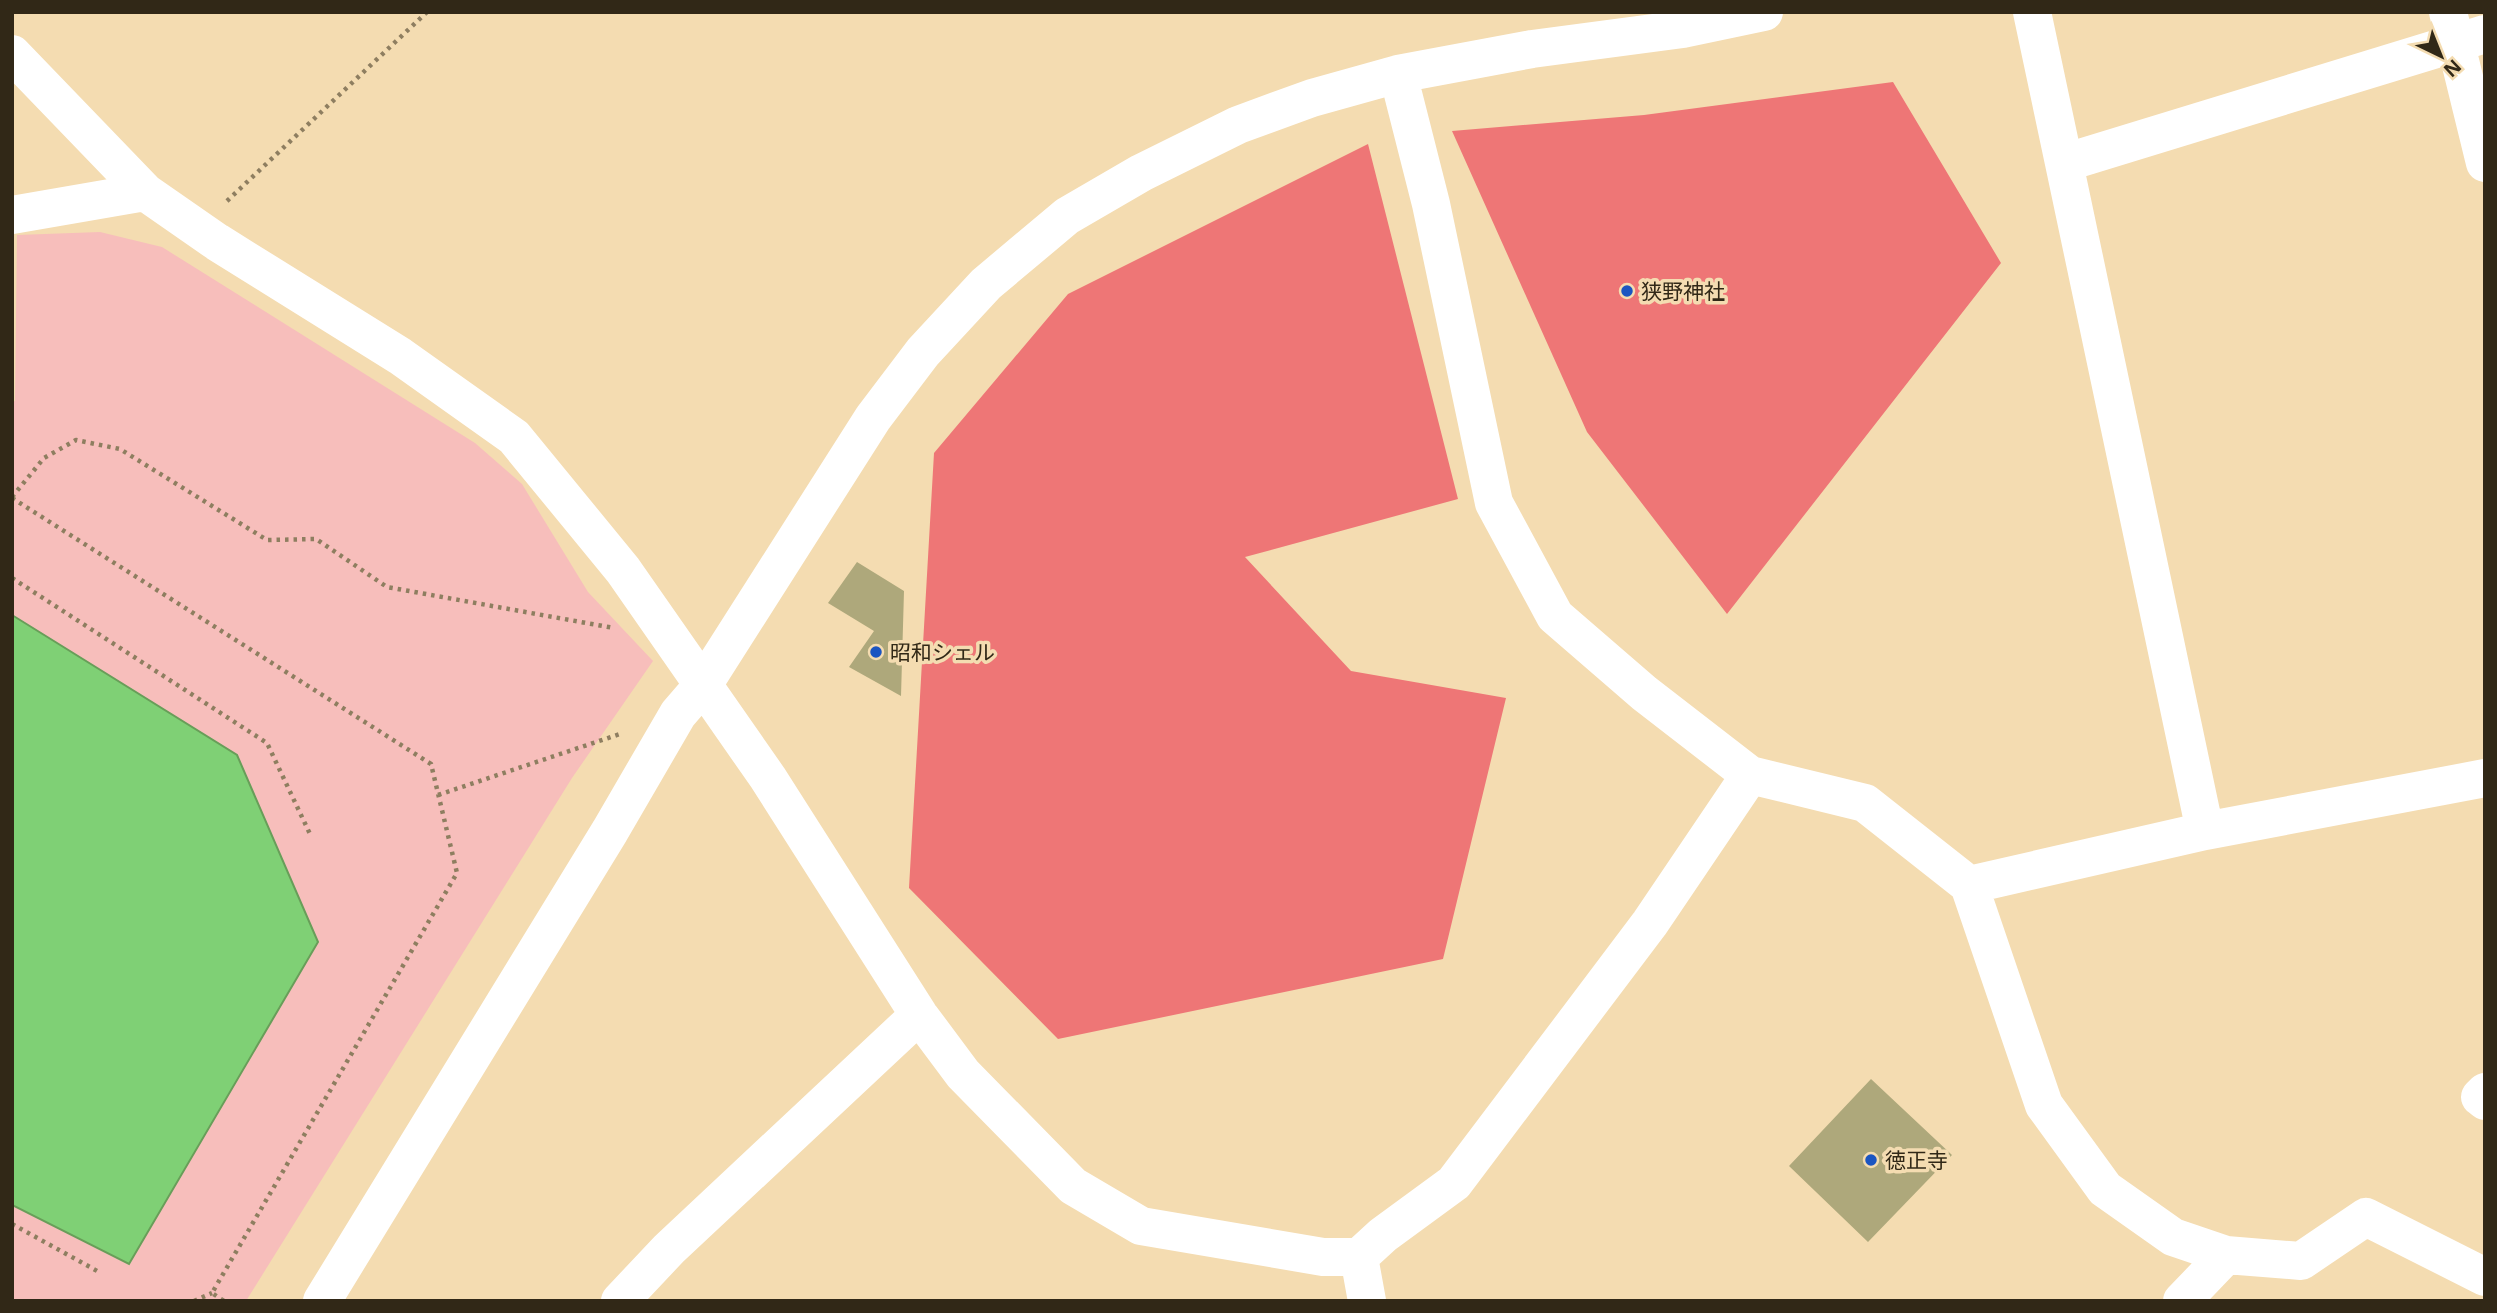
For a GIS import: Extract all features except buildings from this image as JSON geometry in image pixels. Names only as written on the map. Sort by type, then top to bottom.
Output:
[{"type":"street","points":[[322,1301],[610,831],[678,714],[703,685],[873,418],[923,352],[986,284],[1067,216],[1141,173],[1238,125],[1312,98],[1398,74],[1532,49],[1683,29],[1764,12]]},
{"type":"street","points":[[2032,12],[2205,831]]},
{"type":"street","points":[[2064,163],[2464,30],[2485,163]]},
{"type":"street","points":[[12,54],[145,192],[217,242],[400,356],[514,437],[623,570],[768,778],[919,1015],[963,1074],[1073,1185],[1141,1226],[1323,1257],[1359,1257],[1383,1235],[1454,1183],[1650,923],[1750,775]]},
{"type":"street","points":[[1398,74],[1431,204],[1494,503],[1555,616],[1644,693],[1750,775],[1865,803],[1969,885],[2044,1105],[2105,1189],[2173,1237],[2226,1255],[2301,1261],[2367,1217],[2485,1277]]},
{"type":"street","points":[[12,215],[145,192]]},
{"type":"street","points":[[1969,885],[2205,831],[2485,779]]},
{"type":"street","points":[[620,1301],[669,1249],[919,1015]]},
{"type":"street","points":[[2485,1092],[2480,1097],[2485,1101]]},
{"type":"street","points":[[2182,1301],[2226,1255]]},
{"type":"street","points":[[1359,1257],[1367,1301]]},
{"type":"path","points":[[217,242],[224,203],[427,12]]},
{"type":"path","points":[[194,1301],[212,1293],[457,873],[430,764],[12,497],[44,458],[76,440],[120,449],[267,540],[316,539],[387,587],[440,599],[670,638]]},
{"type":"path","points":[[12,578],[267,743],[310,834]]},
{"type":"path","points":[[438,795],[678,714]]},
{"type":"path","points":[[12,1224],[99,1272]]},
{"type":"path","points":[[212,1293],[224,1301]]},
{"type":"shaded area","points":[[1893,82],[2001,263],[1727,614],[1587,432],[1452,131],[1644,115]]},
{"type":"shaded area","points":[[1368,144],[1458,499],[1245,557],[1351,671],[1506,698],[1443,959],[1058,1039],[909,888],[934,453],[1068,294]]},
{"type":"shaded area","points":[[100,232],[162,247],[475,443],[522,484],[588,592],[653,661],[572,778],[246,1301],[12,1301],[12,402],[15,401],[17,235]]},
{"type":"shaded area","points":[[12,615],[237,755],[318,942],[129,1264],[12,1205]]},
{"type":"place","name":"狭野神社","points":[[1627,291]]},
{"type":"place","name":"昭和シェル","points":[[876,652]]},
{"type":"place","name":"徳正寺","points":[[1871,1160]]}]
